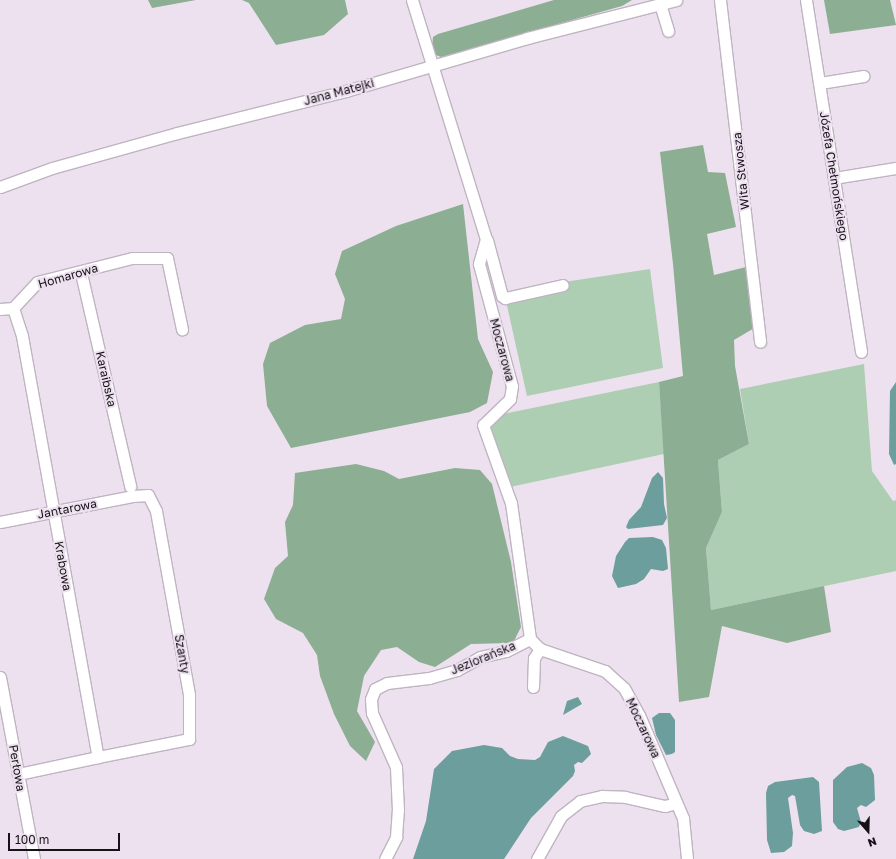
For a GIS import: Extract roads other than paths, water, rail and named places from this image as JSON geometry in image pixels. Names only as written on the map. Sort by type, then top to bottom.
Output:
[{"type":"street","points":[[412,0],[434,65],[502,296],[505,298],[563,285]]},
{"type":"street","name":"Jana Matejki","points":[[1,185],[67,164],[676,0]]},
{"type":"street","name":"Wita Stwosza","points":[[720,0],[760,342]]},
{"type":"street","name":"Józefa Chełmońskiego","points":[[806,0],[861,352]]},
{"type":"street","points":[[660,4],[668,30]]},
{"type":"street","points":[[820,83],[863,76]]},
{"type":"street","points":[[834,178],[896,168]]},
{"type":"street","name":"Moczarowa","points":[[486,239],[479,264],[512,386],[510,399],[483,425],[511,503],[530,639],[540,649],[605,671],[624,688],[638,714],[683,818],[687,859]]},
{"type":"street","name":"Homarowa","points":[[13,308],[37,282],[81,273],[132,258],[167,258],[182,329]]},
{"type":"street","name":"Karaibska","points":[[81,273],[132,491]]},
{"type":"street","points":[[0,309],[13,308]]},
{"type":"street","name":"Krabowa","points":[[13,308],[22,336],[98,757]]},
{"type":"street","name":"Jantarowa","points":[[0,522],[53,512],[132,491]]},
{"type":"street","name":"Szanty","points":[[98,757],[188,739],[189,695],[156,511],[148,495],[132,491]]},
{"type":"street","name":"Jeziorańska","points":[[385,859],[396,837],[398,810],[396,768],[372,713],[371,699],[376,689],[387,683],[429,678],[457,670],[480,657],[506,651],[530,639]]},
{"type":"street","points":[[533,687],[534,658],[540,649]]},
{"type":"street","name":"Perłowa","points":[[0,677],[34,859]]},
{"type":"street","points":[[18,774],[98,757]]},
{"type":"street","points":[[537,859],[561,816],[580,801],[602,796],[624,797],[664,806],[676,803]]}]
